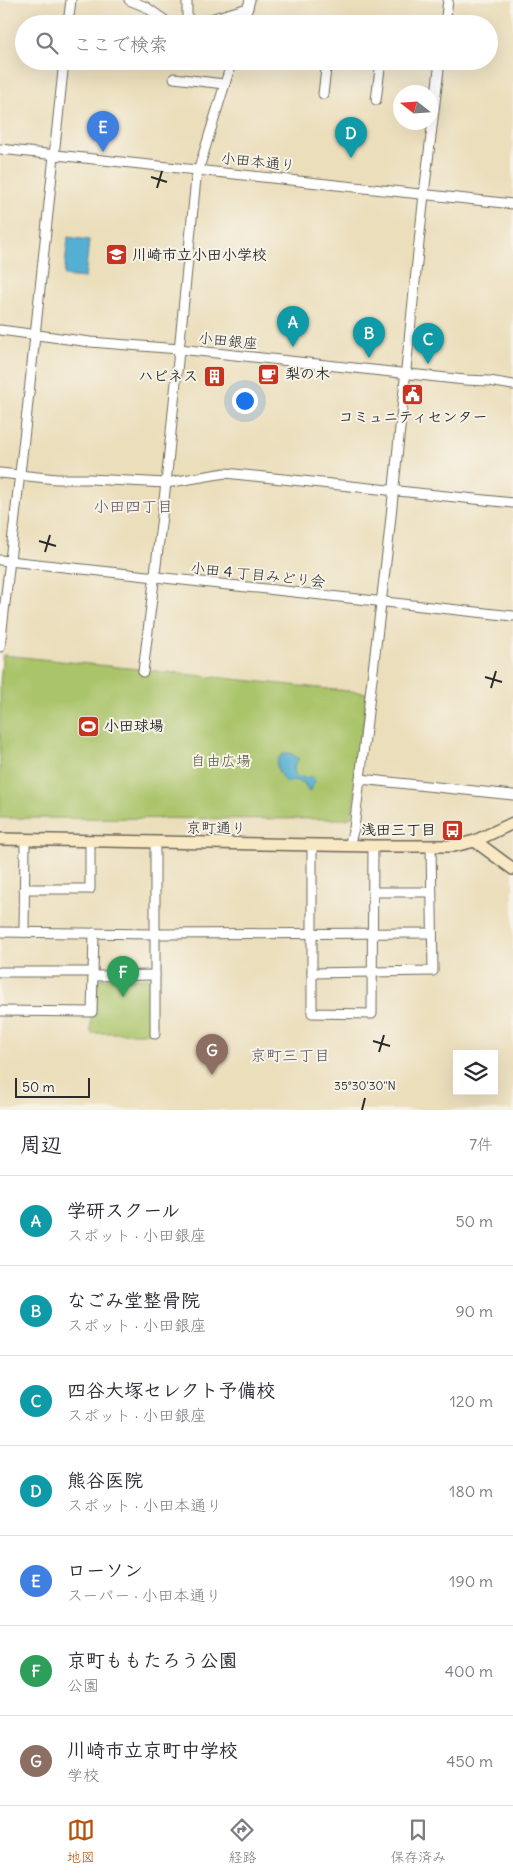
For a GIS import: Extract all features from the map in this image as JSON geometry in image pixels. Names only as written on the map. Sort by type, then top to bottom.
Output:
[{"type":"street","points":[[69,15],[71,0]]},
{"type":"street","points":[[128,0],[146,7],[157,15]]},
{"type":"street","points":[[187,0],[187,15]]},
{"type":"street","points":[[446,15],[448,0]]},
{"type":"street","points":[[218,15],[249,4]]},
{"type":"street","points":[[0,647],[5,560],[20,475],[63,70]]},
{"type":"street","points":[[143,672],[166,483],[198,170],[229,70]]},
{"type":"street","points":[[323,94],[326,70]]},
{"type":"street","points":[[376,100],[379,70]]},
{"type":"street","points":[[349,846],[354,828],[360,779],[439,70]]},
{"type":"street","points":[[174,78],[224,84]]},
{"type":"street","name":"小田本通り","points":[[0,149],[513,204]]},
{"type":"street","name":"小田銀座","points":[[0,330],[90,342],[179,349],[513,385]]},
{"type":"street","points":[[0,473],[56,479],[166,483],[225,473],[513,503]]},
{"type":"street","name":"小田 4 丁目みどり会","points":[[5,560],[513,616]]},
{"type":"street","points":[[360,779],[513,795]]},
{"type":"street","name":"京町通り","points":[[0,839],[349,846],[454,846],[474,840],[513,823]]},
{"type":"street","points":[[24,932],[25,840]]},
{"type":"street","points":[[474,840],[513,869]]},
{"type":"street","points":[[24,889],[90,889],[90,841]]},
{"type":"street","points":[[155,1034],[156,842]]},
{"type":"street","points":[[312,845],[312,1013],[372,1014],[373,846]]},
{"type":"street","points":[[312,973],[433,971],[431,846]]},
{"type":"street","points":[[373,892],[432,892]]},
{"type":"street","points":[[0,932],[155,934],[432,933]]},
{"type":"street","points":[[0,1011],[92,1012],[94,933]]},
{"type":"street","points":[[0,972],[155,975]]},
{"type":"green space","name":"自由広場","points":[[3,655],[367,693],[352,816],[348,819],[0,818],[0,683]]},
{"type":"green space","points":[[150,978],[149,1033],[91,1033],[91,1015],[96,1015],[96,979]]},
{"type":"water","points":[[68,237],[89,240],[85,278],[64,276]]},
{"type":"water","points":[[287,753],[299,759],[294,768],[298,777],[306,778],[311,776],[315,781],[310,792],[304,782],[301,783],[294,780],[286,783],[280,775],[277,762],[282,755]]},
{"type":"place","name":"ローソン","points":[[103,152]]},
{"type":"place","name":"熊谷医院","points":[[351,158]]},
{"type":"place","name":"川崎市立小田小学校","points":[[116,255]]},
{"type":"place","name":"学研スクール","points":[[293,347]]},
{"type":"place","name":"なごみ堂整骨院","points":[[369,358]]},
{"type":"place","name":"四谷大塚セレクト予備校","points":[[428,364]]},
{"type":"place","name":"梨の木","points":[[269,374]]},
{"type":"place","name":"ハピネス","points":[[214,376]]},
{"type":"place","name":"コミュニティセンター","points":[[413,394]]},
{"type":"place","name":"小田球場","points":[[88,726]]},
{"type":"place","name":"浅田三丁目","points":[[452,830]]},
{"type":"place","name":"京町ももたろう公園","points":[[123,997]]},
{"type":"place","name":"川崎市立京町中学校","points":[[212,1075]]},
{"type":"district","name":"小田四丁目","points":[[133,506]]},
{"type":"district","name":"京町三丁目","points":[[290,1055]]}]
